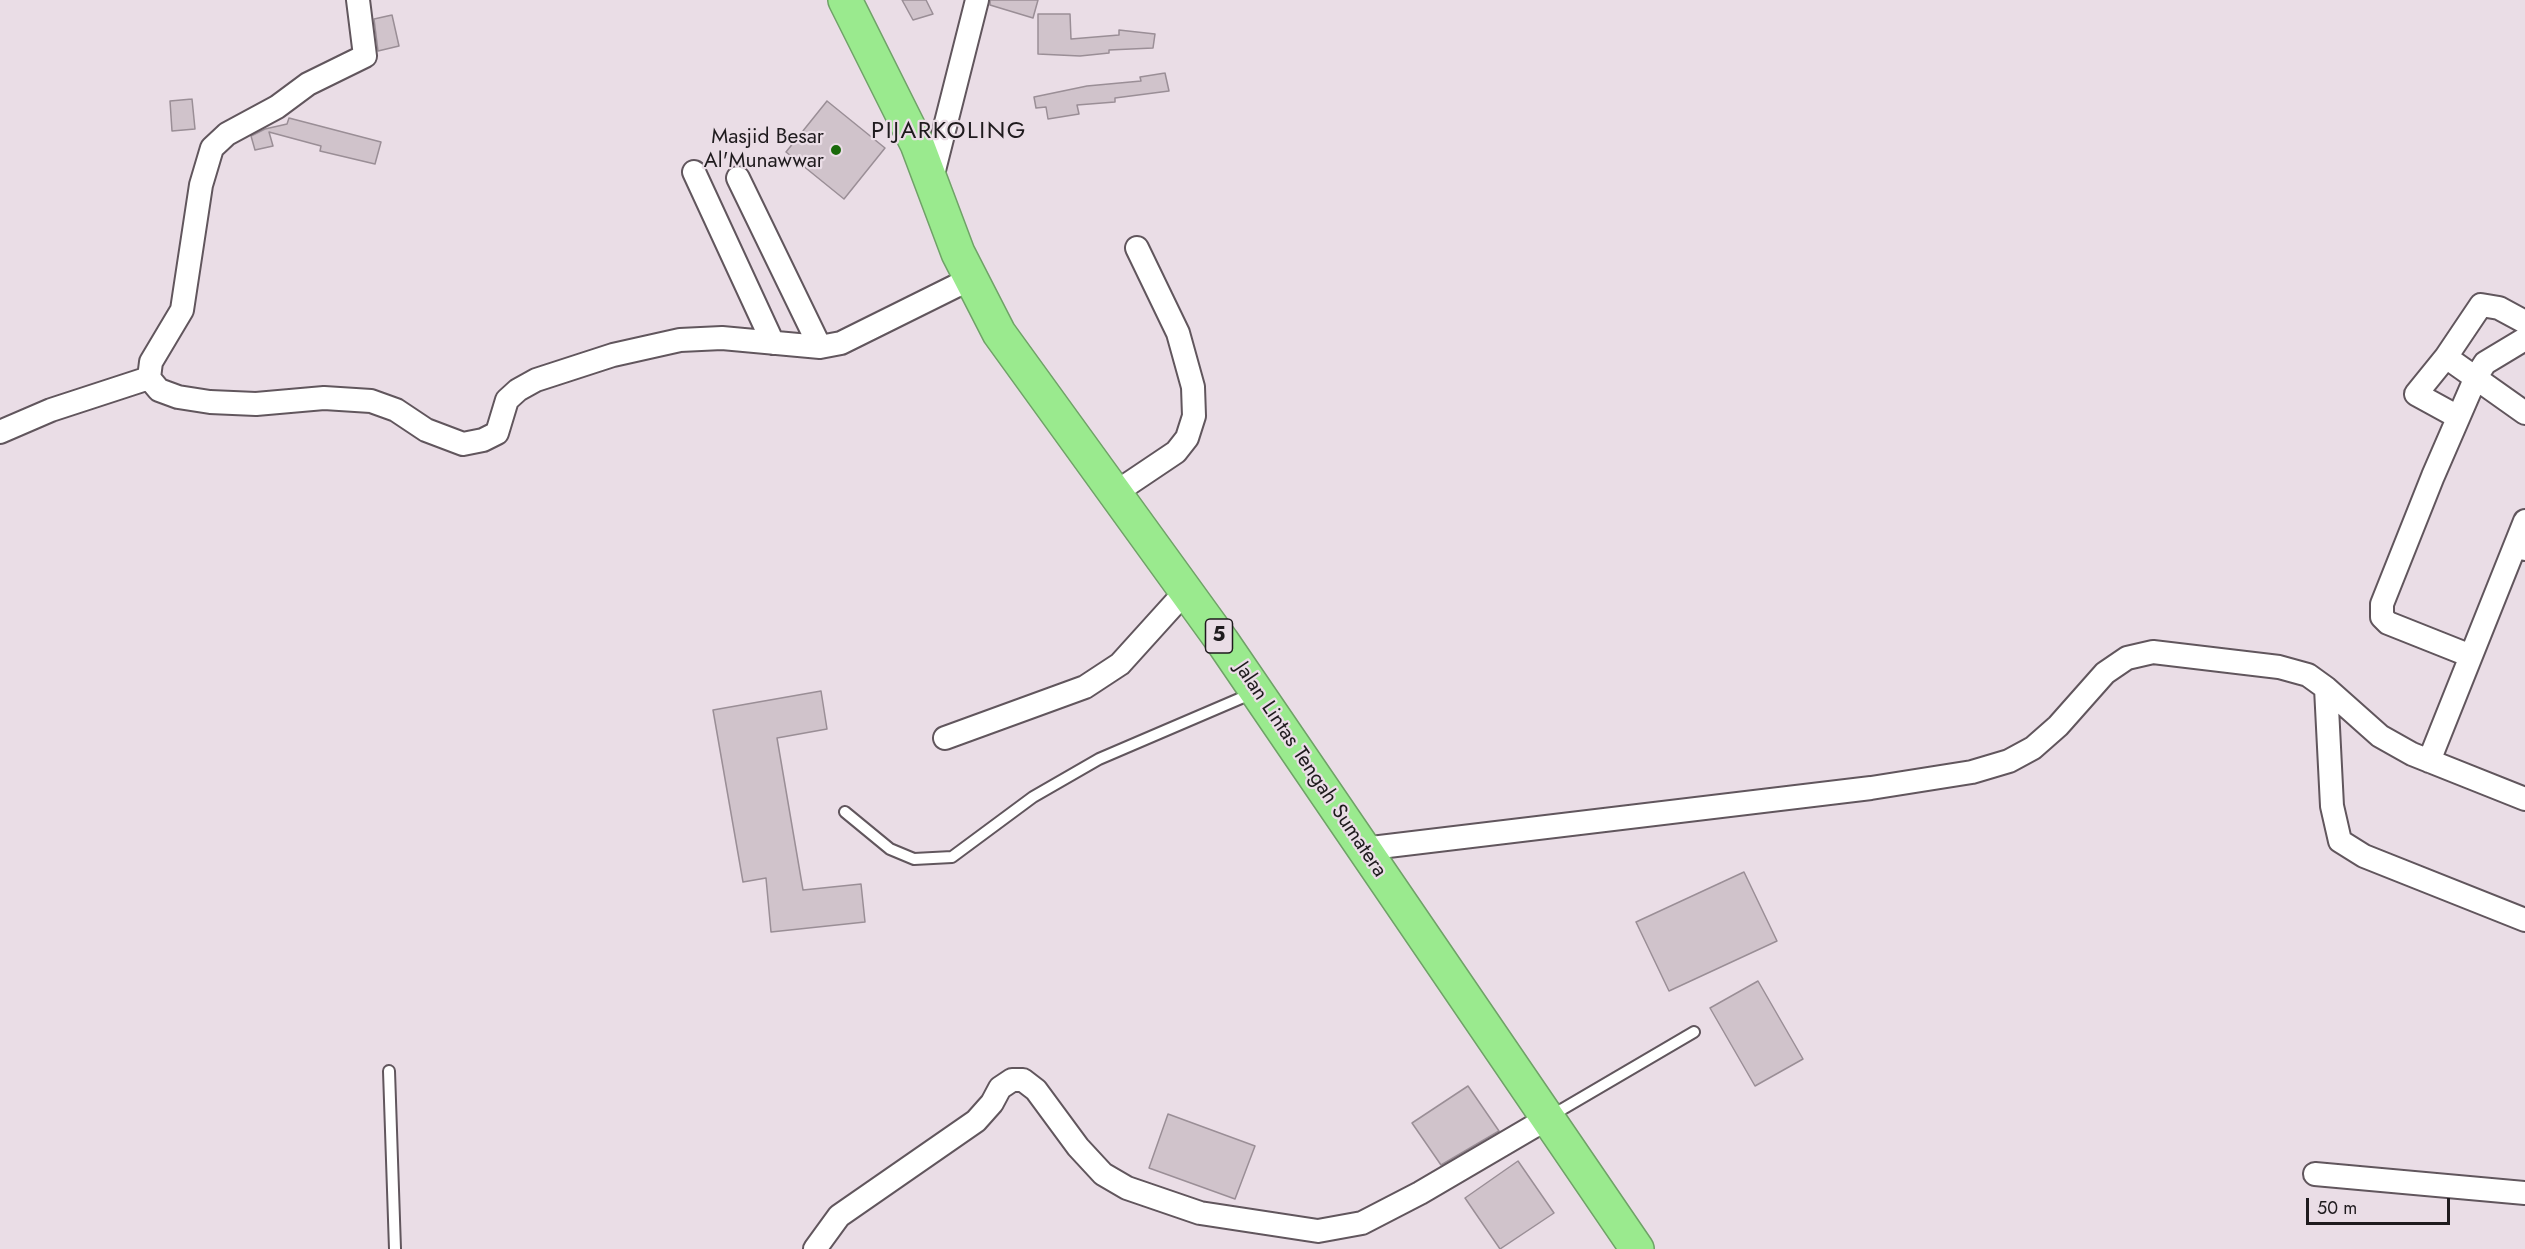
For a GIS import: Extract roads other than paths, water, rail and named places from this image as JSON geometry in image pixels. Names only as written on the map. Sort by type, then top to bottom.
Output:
[{"type":"highway","name":"Jalan Lintas Tengah Sumatera","points":[[845,0],[917,144],[958,253],[999,333],[1186,591],[1637,1249]]},
{"type":"street","points":[[358,0],[365,56],[308,84],[277,107],[227,134],[212,148],[201,185],[182,310],[151,362],[149,378],[159,390],[178,397],[210,402],[256,404],[324,398],[371,401],[396,410],[426,430],[463,444],[483,440],[497,433],[507,400],[518,390],[536,380],[613,355],[680,340],[722,338],[820,347],[841,343],[972,278]]},
{"type":"street","points":[[932,182],[976,0]]},
{"type":"street","points":[[694,172],[773,343]]},
{"type":"street","points":[[738,178],[820,347]]},
{"type":"street","points":[[1115,493],[1176,452],[1187,438],[1194,416],[1194,387],[1178,333],[1137,248]]},
{"type":"street","points":[[2458,417],[2416,394],[2446,357],[2481,305],[2499,308],[2525,322]]},
{"type":"street","points":[[2471,656],[2388,623],[2382,617],[2382,604],[2397,563],[2476,377],[2485,363],[2525,339]]},
{"type":"street","points":[[2446,357],[2525,413]]},
{"type":"street","points":[[0,432],[51,410],[149,378]]},
{"type":"street","points":[[2428,761],[2471,656],[2520,547],[2525,521]]},
{"type":"street","points":[[945,738],[1085,687],[1120,664],[1186,591]]},
{"type":"street","points":[[1364,849],[1871,788],[1972,772],[2009,761],[2033,748],[2058,726],[2104,673],[2127,658],[2153,652],[2279,667],[2308,675],[2326,687],[2380,736],[2428,761],[2525,799]]},
{"type":"street","points":[[2326,687],[2332,806],[2340,841],[2364,856],[2525,920]]},
{"type":"street","points":[[815,1249],[839,1216],[976,1121],[992,1103],[1000,1088],[1012,1080],[1023,1080],[1036,1090],[1078,1147],[1103,1174],[1127,1188],[1200,1213],[1318,1231],[1362,1223],[1420,1193],[1548,1118]]},
{"type":"street","points":[[2315,1174],[2525,1193]]},
{"type":"lane","points":[[845,812],[890,849],[914,859],[952,857],[1033,797],[1099,759],[1256,692]]},
{"type":"lane","points":[[1548,1118],[1694,1032]]},
{"type":"lane","points":[[389,1071],[395,1249]]},
{"type":"place","name":"Masjid Besar Al'Munawwar","points":[[836,150]]},
{"type":"district","name":"PIJARKOLING","points":[[949,132]]}]
